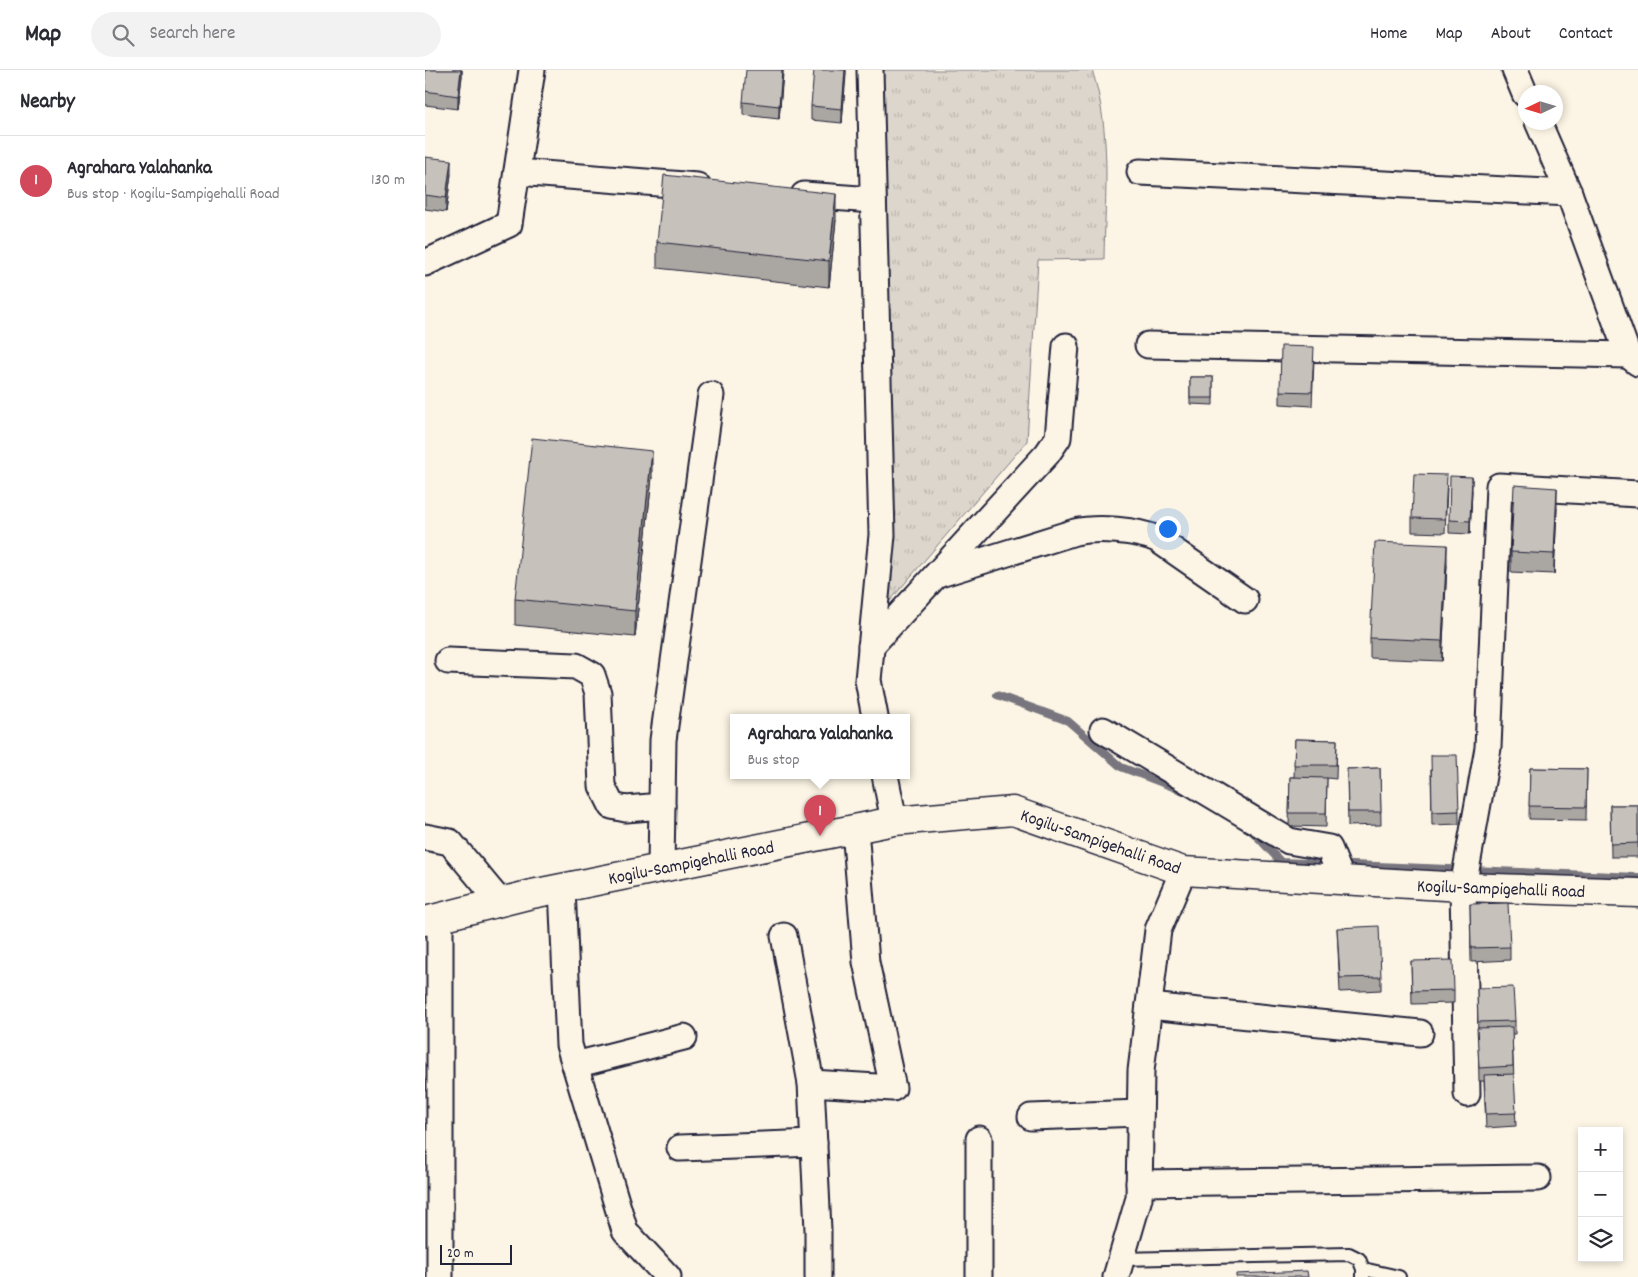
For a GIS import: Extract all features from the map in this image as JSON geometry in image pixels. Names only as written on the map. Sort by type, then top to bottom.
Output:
[{"type":"street","points":[[425,263],[509,224],[532,70]]},
{"type":"street","points":[[870,70],[883,535],[868,680],[874,714]]},
{"type":"street","points":[[1515,70],[1521,85]]},
{"type":"street","points":[[1148,345],[1633,359],[1569,193],[1541,130]]},
{"type":"street","points":[[517,172],[715,188]]},
{"type":"street","points":[[1140,172],[1569,193]]},
{"type":"street","points":[[784,193],[873,200]]},
{"type":"street","points":[[871,646],[1047,454],[1057,438],[1065,346]]},
{"type":"street","points":[[661,868],[663,740],[711,395]]},
{"type":"street","points":[[1467,1094],[1463,887],[1488,748],[1499,486],[1638,494]]},
{"type":"street","points":[[935,576],[1075,532],[1096,529],[1149,535],[1245,600]]},
{"type":"street","points":[[448,661],[576,666],[592,675],[598,693],[602,786],[612,806],[626,809],[662,806]]},
{"type":"street","points":[[1103,730],[1289,841],[1329,848],[1342,880]]},
{"type":"street","points":[[886,779],[894,821]]},
{"type":"street","name":"Kogilu-Sampigehalli Road","points":[[433,919],[562,888],[894,821],[1013,811],[1183,871],[1463,887],[1638,893]]},
{"type":"street","points":[[811,1083],[893,1088],[866,962],[855,829]]},
{"type":"street","points":[[425,837],[450,842],[499,902]]},
{"type":"street","points":[[1119,1268],[1139,1198],[1141,1071],[1158,930],[1183,871]]},
{"type":"street","points":[[562,888],[569,1045],[625,1231],[668,1277]]},
{"type":"street","points":[[433,919],[433,1233],[440,1277]]},
{"type":"street","points":[[784,936],[811,1083],[819,1230],[818,1277]]},
{"type":"street","points":[[1149,1006],[1420,1033]]},
{"type":"street","points":[[575,1065],[684,1038]]},
{"type":"street","points":[[1031,1117],[1140,1113]]},
{"type":"street","points":[[979,1139],[979,1277]]},
{"type":"street","points":[[680,1148],[814,1143]]},
{"type":"street","points":[[1139,1184],[1538,1178]]},
{"type":"lane","points":[[1119,1268],[1349,1254],[1359,1259],[1363,1273],[1399,1277]]},
{"type":"green space","points":[[881,70],[1092,70],[1102,116],[1106,164],[1104,259],[1038,260],[1027,441],[888,603],[891,489]]},
{"type":"building","points":[[425,70],[461,70],[458,96],[425,91]]},
{"type":"building","points":[[746,70],[782,70],[779,106],[743,102]]},
{"type":"building","points":[[814,70],[845,70],[842,109],[811,106]]},
{"type":"building","points":[[425,157],[451,160],[446,198],[425,195]]},
{"type":"building","points":[[664,175],[836,194],[829,261],[657,242]]},
{"type":"building","points":[[1281,346],[1314,347],[1312,392],[1280,391]]},
{"type":"building","points":[[1190,377],[1213,377],[1213,398],[1190,398]]},
{"type":"building","points":[[532,438],[652,451],[635,611],[515,599]]},
{"type":"building","points":[[1414,474],[1447,475],[1445,519],[1412,518]]},
{"type":"building","points":[[1450,476],[1472,477],[1470,521],[1449,520]]},
{"type":"building","points":[[1514,485],[1557,488],[1554,554],[1511,552]]},
{"type":"building","points":[[1375,542],[1447,545],[1442,641],[1370,638]]},
{"type":"building","points":[[1295,739],[1337,740],[1336,765],[1294,765]]},
{"type":"building","points":[[1431,755],[1457,755],[1459,811],[1432,812]]},
{"type":"building","points":[[1380,768],[1381,812],[1348,812],[1347,769]]},
{"type":"building","points":[[1530,768],[1587,769],[1586,807],[1529,806]]},
{"type":"building","points":[[1290,777],[1327,778],[1326,813],[1289,813]]},
{"type":"building","points":[[1610,805],[1638,805],[1638,843],[1611,844]]},
{"type":"building","points":[[1508,903],[1510,947],[1471,948],[1470,904]]},
{"type":"building","points":[[1379,926],[1381,977],[1340,978],[1337,928]]},
{"type":"building","points":[[1453,960],[1454,990],[1412,991],[1411,961]]},
{"type":"building","points":[[1513,987],[1515,1021],[1478,1022],[1477,988]]},
{"type":"building","points":[[1512,1027],[1513,1066],[1479,1068],[1477,1028]]},
{"type":"building","points":[[1514,1074],[1516,1113],[1486,1114],[1484,1075]]},
{"type":"building","points":[[1307,1271],[1308,1277],[1236,1277],[1236,1274]]},
{"type":"waterway","points":[[997,695],[1068,721],[1121,767],[1186,792]]},
{"type":"waterway","points":[[1251,830],[1281,862],[1638,877]]},
{"type":"place","name":"Agrahara Yalahanka","points":[[820,836]]}]
